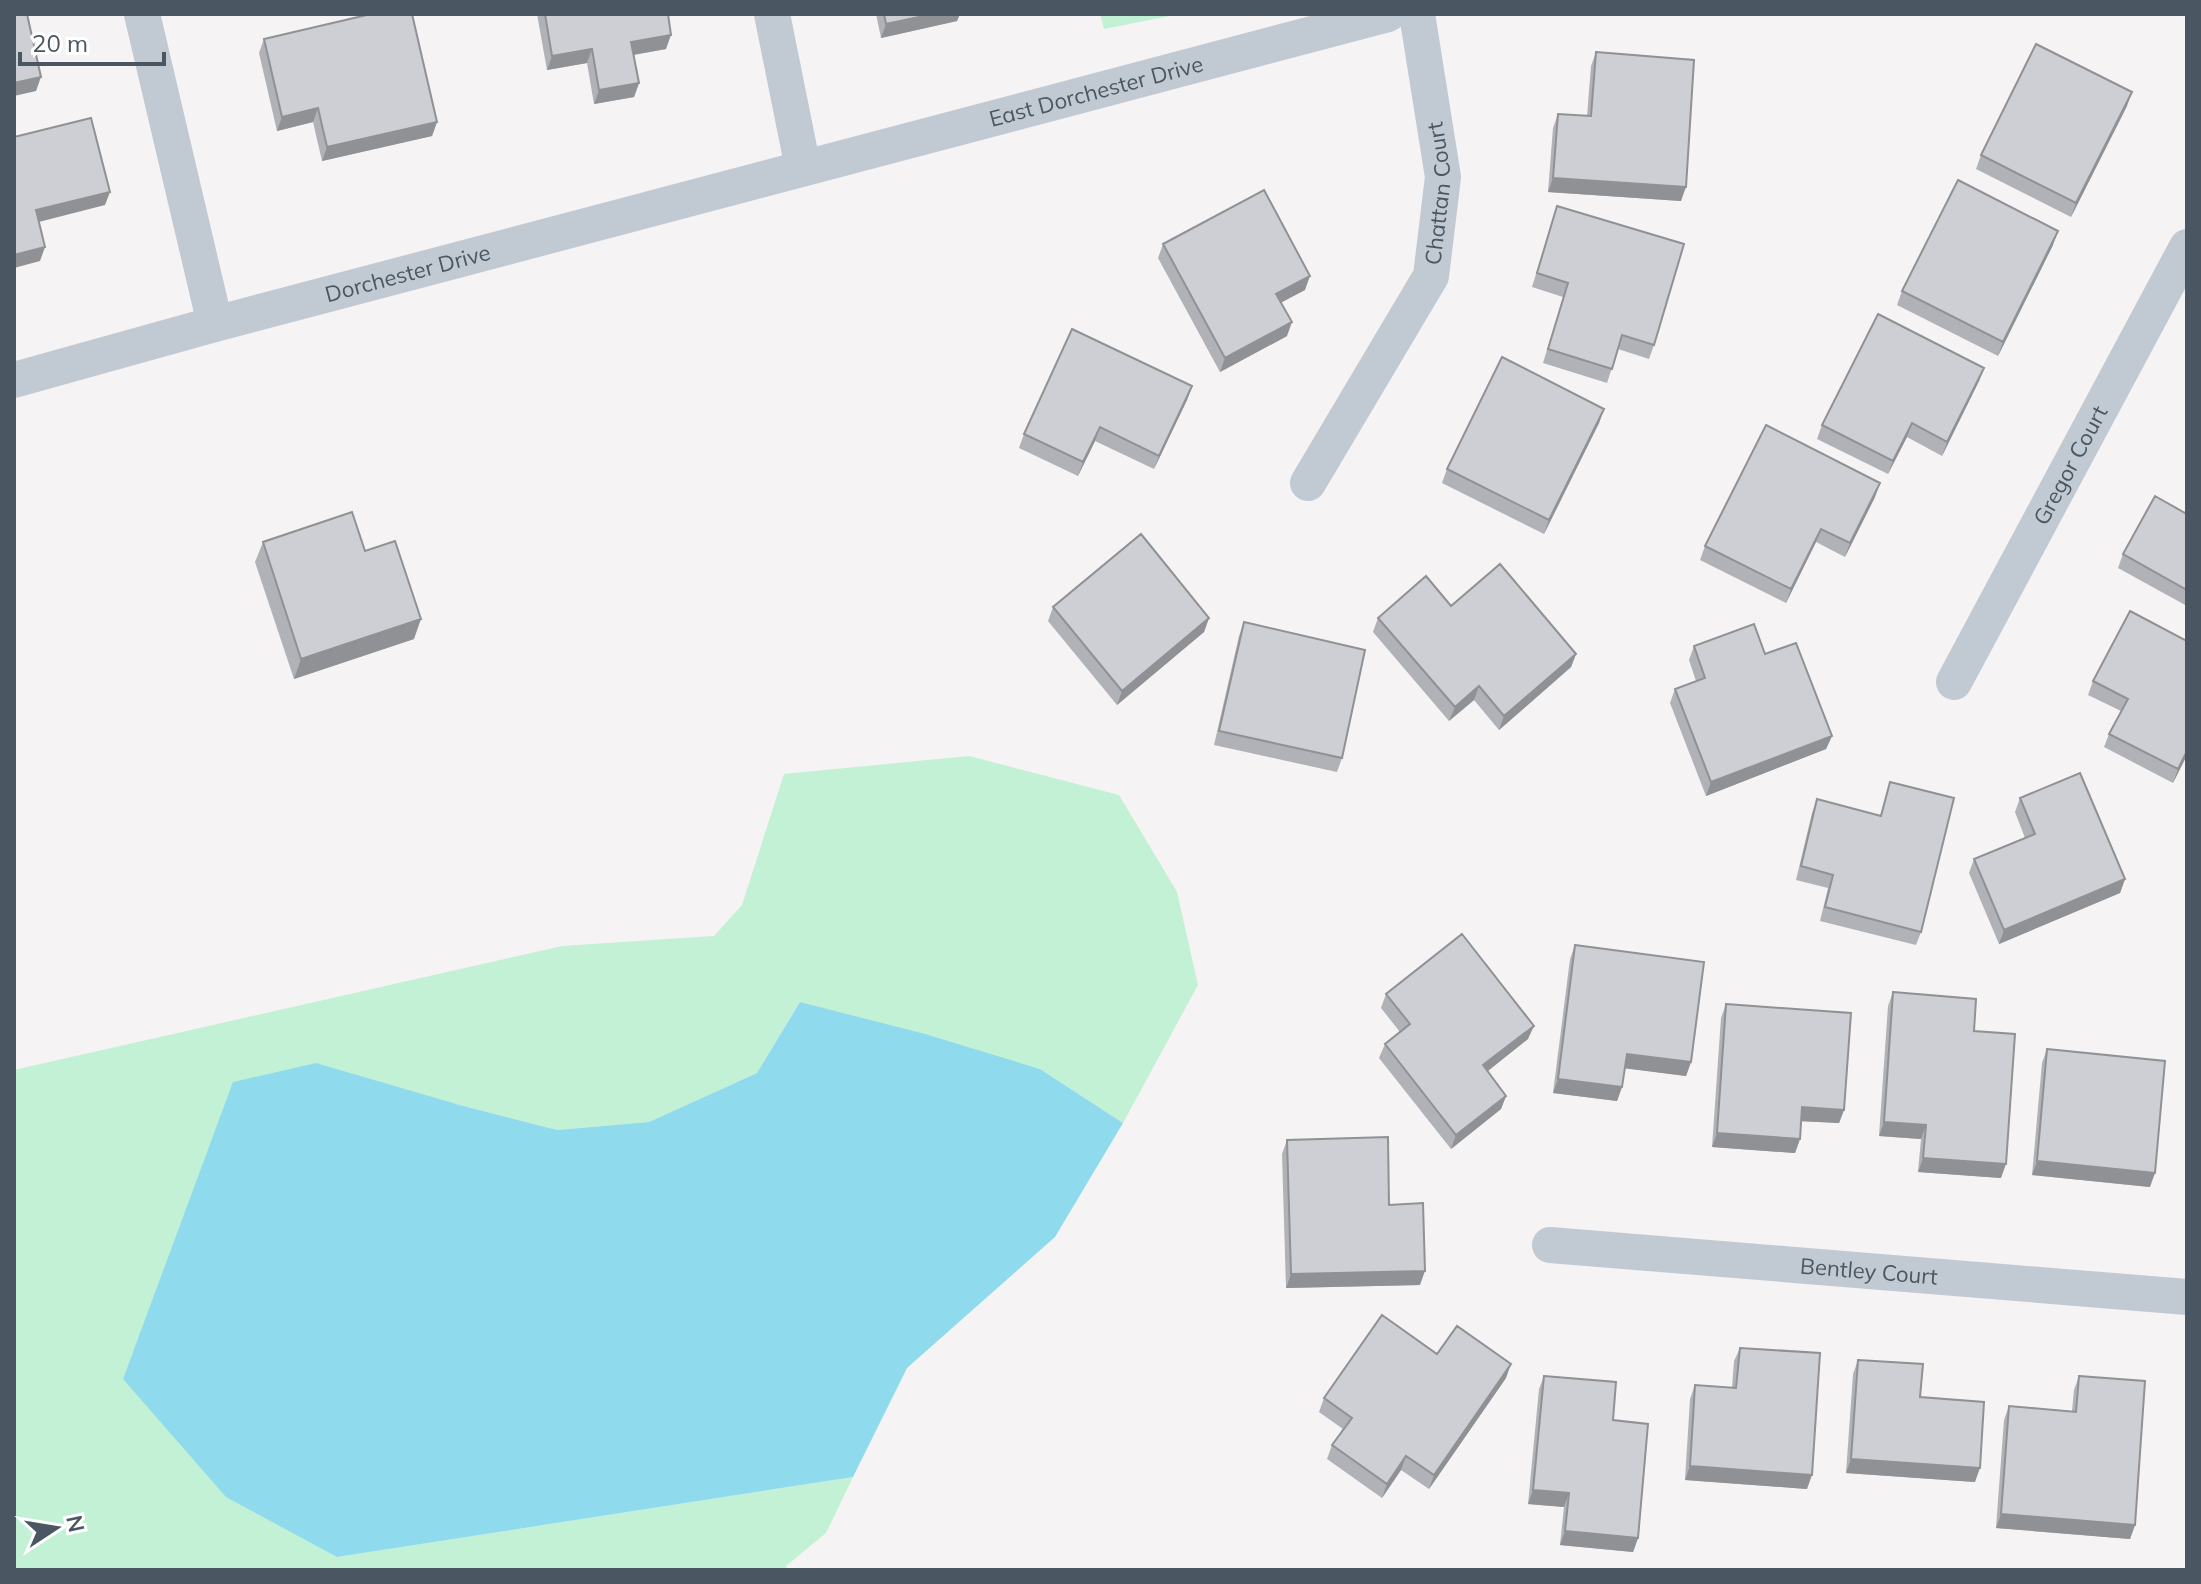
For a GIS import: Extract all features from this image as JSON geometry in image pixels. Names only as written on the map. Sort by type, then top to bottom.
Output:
[{"type":"street","points":[[142,14],[215,324]]},
{"type":"street","points":[[772,14],[803,168]]},
{"type":"street","name":"East Dorchester Drive","points":[[803,168],[1388,14]]},
{"type":"street","name":"Chattan Court","points":[[1308,483],[1431,276],[1443,177],[1417,14]]},
{"type":"street","name":"Dorchester Drive","points":[[14,380],[803,168]]},
{"type":"street","name":"Gregor Court","points":[[1954,682],[2187,247]]},
{"type":"street","name":"Bentley Court","points":[[1550,1245],[2187,1297]]},
{"type":"green space","points":[[1100,14],[1180,14],[1104,29]]},
{"type":"green space","points":[[969,756],[1119,795],[1177,892],[1198,985],[1123,1123],[1040,1069],[800,1002],[757,1073],[649,1122],[557,1130],[456,1104],[162,1277],[123,1379],[337,1557],[853,1477],[826,1533],[786,1566],[788,1570],[14,1570],[14,1070],[562,946],[714,936],[742,905],[784,774]]},
{"type":"water","points":[[800,1002],[925,1034],[1040,1069],[1123,1123],[1055,1237],[907,1368],[853,1477],[337,1557],[226,1497],[123,1379],[233,1082],[316,1063],[557,1130],[649,1122],[757,1073]]},
{"type":"building","points":[[14,14],[27,14],[41,77],[14,83]]},
{"type":"building","points":[[371,14],[412,14],[437,122],[327,147],[318,108],[282,117],[264,39]]},
{"type":"building","points":[[545,14],[668,14],[671,35],[631,42],[639,83],[599,90],[592,49],[552,56]]},
{"type":"building","points":[[884,14],[933,14],[886,24]]},
{"type":"building","points":[[2036,44],[2132,92],[2076,203],[1981,155]]},
{"type":"building","points":[[1596,52],[1694,60],[1686,187],[1553,178],[1558,114],[1591,116]]},
{"type":"building","points":[[91,118],[110,192],[36,210],[45,247],[14,255],[14,137]]},
{"type":"building","points":[[1958,180],[2058,231],[2003,342],[1902,291]]},
{"type":"building","points":[[1264,190],[1310,276],[1276,294],[1292,322],[1225,358],[1163,244]]},
{"type":"building","points":[[1557,206],[1684,244],[1654,345],[1622,335],[1612,369],[1548,349],[1568,283],[1537,273]]},
{"type":"building","points":[[1878,314],[1984,368],[1947,442],[1912,423],[1893,461],[1822,425]]},
{"type":"building","points":[[1072,329],[1192,386],[1159,456],[1100,427],[1083,462],[1024,434]]},
{"type":"building","points":[[1502,357],[1604,409],[1549,520],[1447,469]]},
{"type":"building","points":[[1766,425],[1880,483],[1850,543],[1821,529],[1791,589],[1705,546]]},
{"type":"building","points":[[2155,496],[2185,513],[2187,510],[2187,590],[2123,554]]},
{"type":"building","points":[[352,512],[365,551],[395,541],[421,619],[301,659],[263,542]]},
{"type":"building","points":[[1141,534],[1209,618],[1122,691],[1053,607]]},
{"type":"building","points":[[1500,564],[1576,654],[1504,716],[1479,686],[1455,707],[1378,618],[1426,576],[1451,606]]},
{"type":"building","points":[[2130,611],[2187,641],[2187,751],[2178,769],[2109,734],[2128,699],[2093,681]]},
{"type":"building","points":[[1244,622],[1365,650],[1342,758],[1219,731]]},
{"type":"building","points":[[1754,624],[1765,654],[1796,643],[1832,736],[1711,782],[1675,689],[1705,678],[1694,646]]},
{"type":"building","points":[[2080,773],[2125,879],[2004,930],[1974,859],[2035,834],[2020,798]]},
{"type":"building","points":[[1890,782],[1954,798],[1921,932],[1825,907],[1833,875],[1801,866],[1817,799],[1881,816]]},
{"type":"building","points":[[1462,934],[1534,1026],[1483,1065],[1506,1096],[1456,1135],[1385,1044],[1410,1024],[1386,994]]},
{"type":"building","points":[[1575,945],[1704,962],[1691,1062],[1627,1054],[1622,1087],[1558,1079]]},
{"type":"building","points":[[1893,992],[1976,999],[1974,1031],[2015,1034],[2006,1164],[1923,1158],[1926,1125],[1884,1122]]},
{"type":"building","points":[[1726,1004],[1851,1013],[1844,1110],[1802,1107],[1800,1139],[1717,1133]]},
{"type":"building","points":[[2047,1049],[2165,1061],[2155,1173],[2037,1161]]},
{"type":"building","points":[[1388,1137],[1389,1205],[1423,1203],[1425,1271],[1291,1274],[1287,1140]]},
{"type":"building","points":[[1382,1315],[1437,1354],[1457,1326],[1511,1364],[1434,1475],[1406,1456],[1387,1484],[1332,1445],[1352,1418],[1324,1398]]},
{"type":"building","points":[[1740,1348],[1820,1353],[1812,1475],[1690,1466],[1695,1385],[1736,1388]]},
{"type":"building","points":[[1858,1360],[1923,1364],[1920,1397],[1984,1402],[1980,1468],[1851,1459]]},
{"type":"building","points":[[1544,1376],[1616,1382],[1613,1420],[1648,1424],[1638,1538],[1565,1531],[1569,1493],[1533,1490]]},
{"type":"building","points":[[2079,1376],[2145,1381],[2135,1525],[2001,1514],[2009,1406],[2076,1412]]}]
